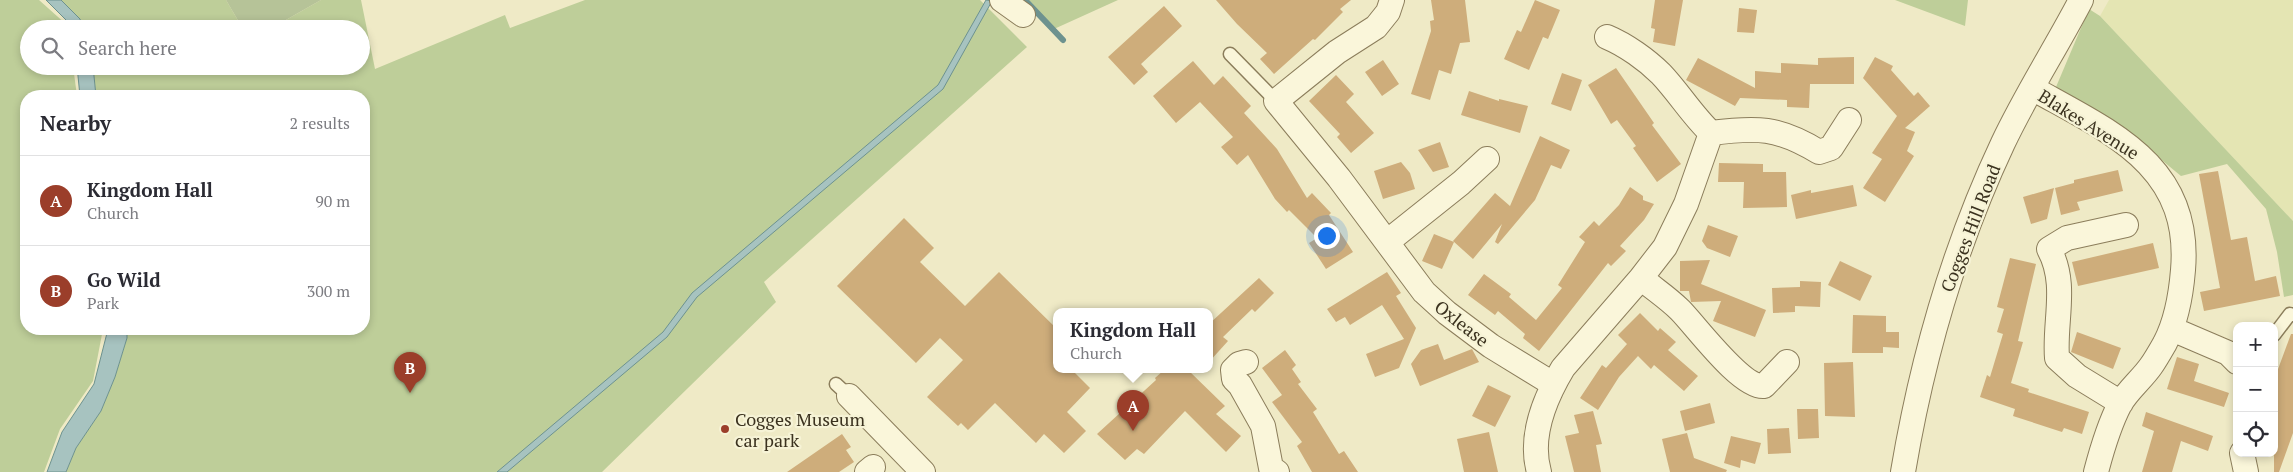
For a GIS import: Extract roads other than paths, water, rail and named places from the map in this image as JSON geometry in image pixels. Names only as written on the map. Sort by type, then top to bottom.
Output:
[{"type":"street","points":[[1002,0],[1023,15]]},
{"type":"street","points":[[1276,102],[1337,52],[1376,27],[1388,12],[1392,0]]},
{"type":"street","name":"Cogges Hill Road","points":[[1902,472],[1914,408],[1951,274],[2004,142],[2082,0]]},
{"type":"street","points":[[1608,37],[1619,42],[1652,66],[1698,121],[1711,133]]},
{"type":"street","name":"Blakes Avenue","points":[[2032,88],[2111,135],[2145,159],[2159,174],[2171,196],[2183,230],[2185,252],[2181,295],[2172,329],[2151,366],[2121,404],[2102,449],[2096,472]]},
{"type":"street","name":"Oxlease","points":[[1276,102],[1339,178],[1424,292],[1447,313],[1491,346],[1554,384]]},
{"type":"street","points":[[1711,133],[1742,129],[1771,130],[1796,138],[1819,152],[1831,148],[1849,120]]},
{"type":"street","points":[[1539,472],[1535,442],[1554,384],[1563,368],[1641,278],[1665,247],[1686,204],[1711,133]]},
{"type":"street","points":[[1387,242],[1461,183],[1487,159]]},
{"type":"street","points":[[2121,404],[2077,376],[2057,358],[2056,342],[2060,316],[2060,289],[2056,262],[2049,249],[2067,238],[2126,225]]},
{"type":"street","points":[[1641,278],[1681,310],[1716,351],[1751,383],[1758,387],[1764,386],[1787,362]]},
{"type":"street","points":[[2172,329],[2228,354],[2233,358]]},
{"type":"street","points":[[1246,362],[1239,364],[1233,370],[1234,379],[1240,385],[1263,426],[1271,471]]},
{"type":"street","points":[[842,390],[923,472]]},
{"type":"street","points":[[2243,457],[2246,472]]},
{"type":"lane","name":"Oxlease","points":[[1230,54],[1276,102]]},
{"type":"lane","points":[[2278,330],[2290,314],[2293,315]]},
{"type":"water","points":[[46,0],[61,0],[80,20],[66,20]]},
{"type":"water","points":[[986,0],[992,1],[943,89],[697,297],[667,337],[507,472],[497,472],[663,332],[692,293],[938,85]]},
{"type":"water","points":[[78,75],[94,75],[95,90],[79,90]]},
{"type":"water","points":[[106,335],[127,335],[115,377],[101,411],[76,448],[66,472],[47,472],[62,432],[94,384]]},
{"type":"waterway","points":[[1025,0],[1063,40]]},
{"type":"place","name":"Go Wild","points":[[410,393]]},
{"type":"place","name":"Cogges Museum car park","points":[[725,429]]},
{"type":"place","name":"Kingdom Hall","points":[[1133,431]]}]
